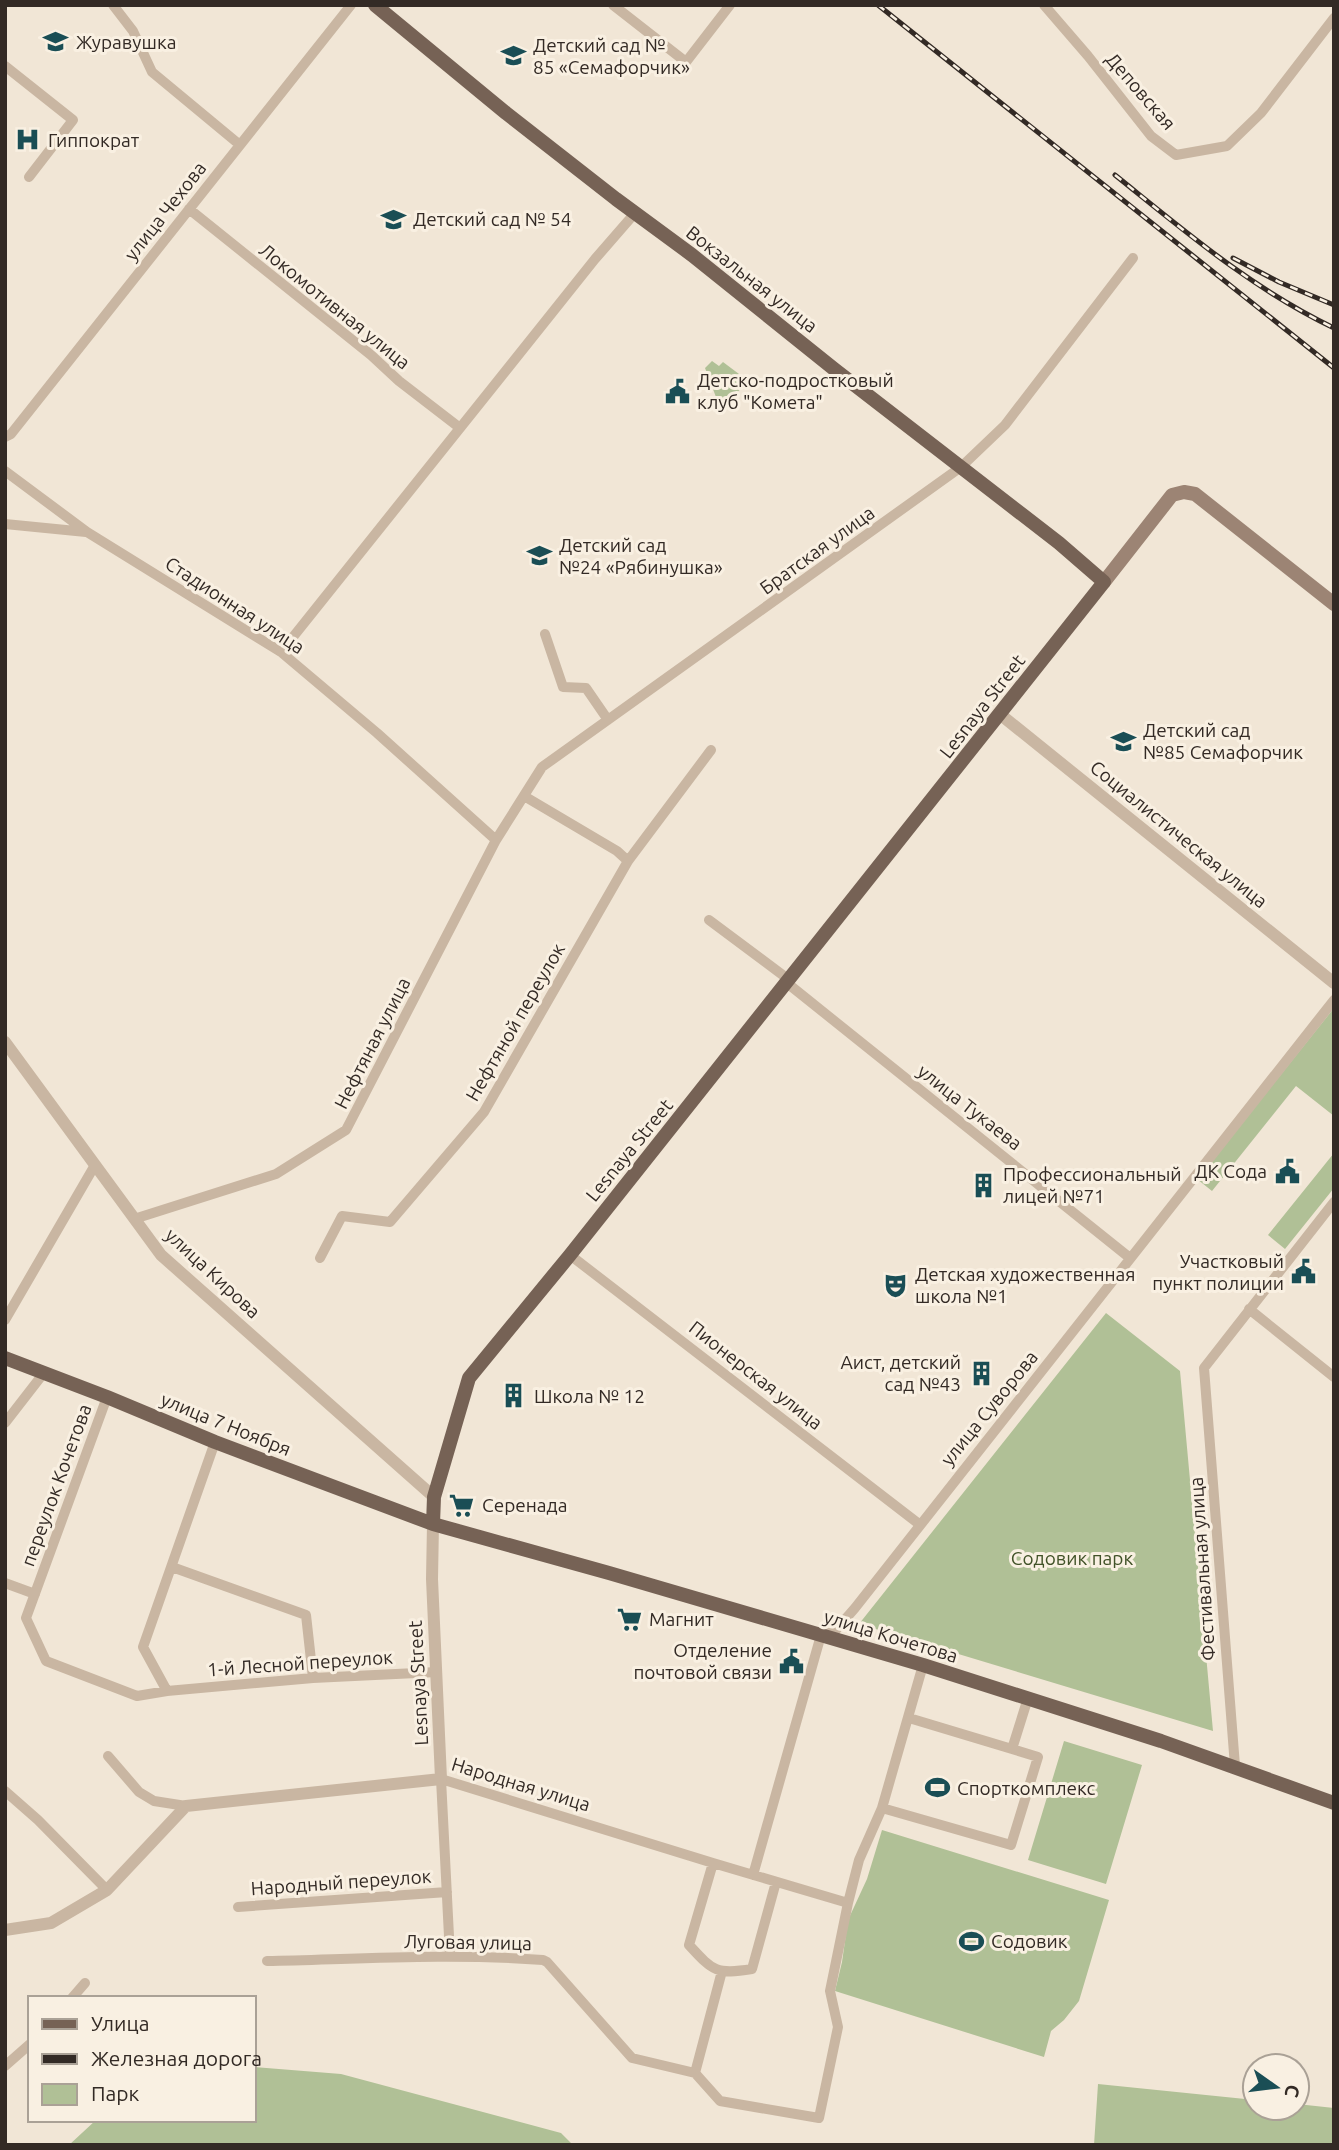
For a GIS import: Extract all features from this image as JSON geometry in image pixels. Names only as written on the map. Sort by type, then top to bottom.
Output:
[{"type":"main road","name":"Вокзальная улица","points":[[375,5],[506,113],[692,255],[1104,582]]},
{"type":"main road","name":"Lesnaya Street","points":[[433,1524],[434,1497],[469,1378],[787,984],[1172,495],[1184,492],[1195,494],[1334,604]]},
{"type":"main road","name":"улица 7 Ноября","points":[[5,1358],[433,1524]]},
{"type":"main road","name":"улица Кочетова","points":[[433,1524],[832,1636],[1235,1766],[1334,1803]]},
{"type":"street","points":[[113,5],[134,31],[152,72],[240,145]]},
{"type":"street","name":"улица Чехова","points":[[5,437],[11,434],[351,5]]},
{"type":"street","points":[[613,5],[686,62],[730,5]]},
{"type":"street","name":"Деповская","points":[[1044,5],[1151,136],[1176,155],[1227,146],[1261,113],[1334,18]]},
{"type":"street","points":[[5,66],[74,120],[29,177]]},
{"type":"street","name":"Локомотивная улица","points":[[189,209],[460,428]]},
{"type":"street","points":[[281,652],[635,213]]},
{"type":"street","name":"Братская улица","points":[[496,840],[542,767],[961,467],[1005,425],[1133,258]]},
{"type":"street","name":"Стадионная улица","points":[[5,471],[87,532],[281,652],[377,733],[496,840]]},
{"type":"street","points":[[5,524],[87,532]]},
{"type":"street","points":[[545,634],[563,687],[586,688],[608,720]]},
{"type":"street","name":"Социалистическая улица","points":[[1001,715],[1334,983]]},
{"type":"street","name":"Нефтяной переулок","points":[[320,1258],[341,1216],[390,1222],[484,1112],[628,861],[712,750]]},
{"type":"street","points":[[524,796],[617,851],[628,861]]},
{"type":"street","name":"Нефтяная улица","points":[[134,1219],[276,1174],[346,1130],[496,840]]},
{"type":"street","name":"улица Тукаева","points":[[709,920],[784,976],[787,984],[1130,1258]]},
{"type":"street","name":"улица Суворова","points":[[753,1875],[832,1636],[1334,1000]]},
{"type":"street","name":"улица Кирова","points":[[5,1042],[161,1255],[434,1497]]},
{"type":"street","points":[[5,1320],[95,1165]]},
{"type":"street","points":[[1334,1202],[1249,1309],[1334,1377]]},
{"type":"street","name":"Пионерская улица","points":[[570,1255],[919,1524]]},
{"type":"street","name":"Фестивальная улица","points":[[1235,1766],[1204,1368],[1249,1309]]},
{"type":"street","points":[[5,1423],[43,1374]]},
{"type":"street","name":"переулок Кочетова","points":[[107,1397],[26,1618],[47,1661],[137,1696],[167,1690]]},
{"type":"street","points":[[167,1690],[143,1647],[215,1441]]},
{"type":"street","name":"Lesnaya Street","points":[[433,1524],[432,1579],[450,1956]]},
{"type":"street","points":[[172,1567],[306,1615],[313,1678]]},
{"type":"street","points":[[5,1583],[34,1594]]},
{"type":"street","points":[[722,1971],[695,2073],[720,2101],[819,2118],[838,2027],[830,1991],[848,1903],[859,1860],[882,1808],[923,1665]]},
{"type":"street","name":"1-й Лесной переулок","points":[[167,1690],[313,1678],[437,1672]]},
{"type":"street","points":[[1012,1749],[1028,1698]]},
{"type":"street","points":[[882,1808],[1011,1845],[1038,1757],[909,1718]]},
{"type":"street","name":"Народная улица","points":[[108,1756],[139,1792],[154,1801],[186,1806],[441,1779],[848,1903]]},
{"type":"street","points":[[5,1791],[38,1820],[107,1890]]},
{"type":"street","points":[[5,1930],[51,1923],[107,1890],[186,1806]]},
{"type":"street","points":[[713,1863],[689,1945],[710,1968],[730,1972],[752,1969],[776,1882]]},
{"type":"street","name":"Народный переулок","points":[[238,1907],[447,1892]]},
{"type":"street","name":"Луговая улица","points":[[267,1962],[450,1956],[497,1956],[547,1962],[632,2058],[695,2073]]},
{"type":"street","points":[[74,1996],[85,1983]]},
{"type":"street","points":[[5,2066],[28,2046]]},
{"type":"green space","points":[[712,361],[719,366],[723,362],[747,380],[722,413],[705,368]]},
{"type":"green space","points":[[1334,1008],[1334,1116],[1296,1086],[1212,1191],[1197,1179]]},
{"type":"green space","points":[[1334,1153],[1334,1188],[1285,1249],[1268,1235]]},
{"type":"green space","name":"Содовик парк","points":[[1106,1313],[1180,1371],[1213,1731],[859,1624]]},
{"type":"green space","points":[[1064,1741],[1142,1765],[1106,1884],[1028,1860]]},
{"type":"green space","name":"Содовик","points":[[882,1830],[1109,1900],[1079,2001],[1051,2031],[1044,2057],[835,1991],[848,1920],[867,1879]]},
{"type":"green space","points":[[256,2067],[341,2074],[561,2133],[573,2145],[69,2145],[94,2122],[256,2122]]},
{"type":"green space","points":[[1098,2084],[1241,2099],[1241,2122],[1311,2122],[1311,2106],[1334,2108],[1334,2145],[1094,2145]]},
{"type":"railway","points":[[878,5],[1334,368]]},
{"type":"railway","points":[[1115,175],[1247,277],[1334,328]]},
{"type":"railway","points":[[1233,258],[1279,282],[1334,305]]},
{"type":"place","name":"Журавушка","points":[[56,42]]},
{"type":"place","name":"Детский сад № 85 «Семафорчик»","points":[[513,56]]},
{"type":"place","name":"Гиппократ","points":[[28,140]]},
{"type":"place","name":"Детский сад № 54","points":[[393,219]]},
{"type":"place","name":"Детско-подростковый клуб \"Комета\"","points":[[677,391]]},
{"type":"place","name":"Детский сад №24 «Рябинушка»","points":[[539,556]]},
{"type":"place","name":"Детский сад №85 Семафорчик","points":[[1123,741]]},
{"type":"place","name":"ДК Сода","points":[[1287,1171]]},
{"type":"place","name":"Профессиональный лицей №71","points":[[983,1185]]},
{"type":"place","name":"Участковый пункт полиции","points":[[1304,1272]]},
{"type":"place","name":"Детская художественная школа №1","points":[[895,1285]]},
{"type":"place","name":"Аист, детский сад №43","points":[[981,1373]]},
{"type":"place","name":"Школа № 12","points":[[514,1396]]},
{"type":"place","name":"Серенада","points":[[462,1505]]},
{"type":"place","name":"Магнит","points":[[629,1619]]},
{"type":"place","name":"Отделение почтовой связи","points":[[792,1661]]},
{"type":"place","name":"Спорткомплекс","points":[[937,1788]]},
{"type":"place","name":"Содовик","points":[[971,1941]]}]
